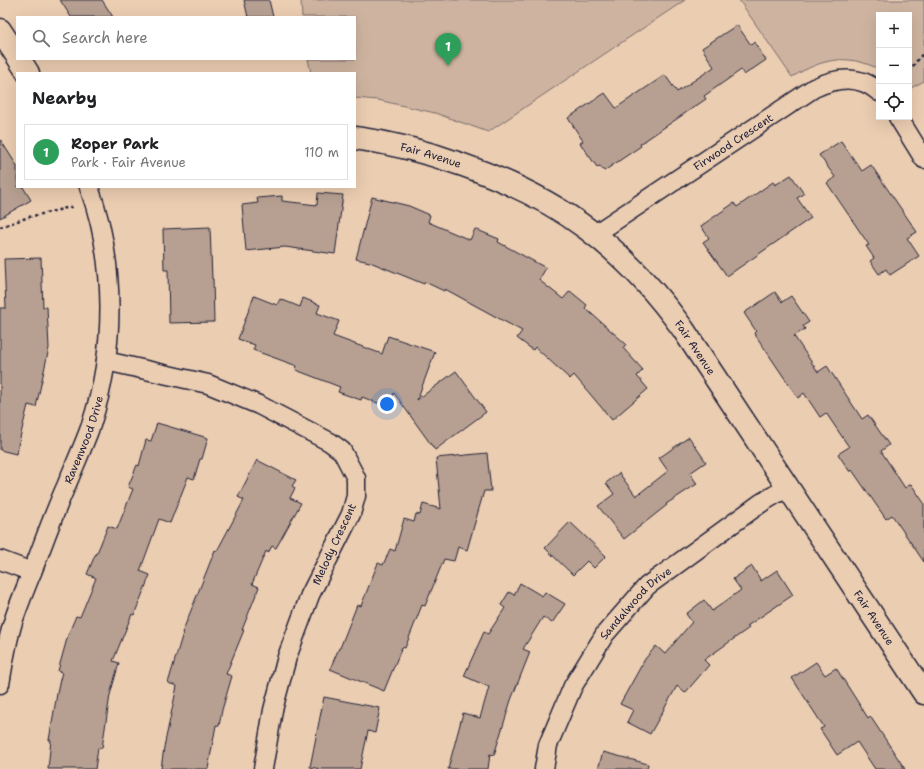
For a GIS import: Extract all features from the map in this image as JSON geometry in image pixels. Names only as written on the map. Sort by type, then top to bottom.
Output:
[{"type":"street","points":[[0,30],[16,54]]},
{"type":"street","points":[[20,60],[27,72]]},
{"type":"street","name":"Firwood Crescent","points":[[595,234],[814,88],[826,82],[848,79],[866,84],[876,90]]},
{"type":"street","points":[[900,120],[924,159]]},
{"type":"street","name":"Fair Avenue","points":[[356,138],[382,141],[410,147],[494,176],[537,196],[595,234],[637,272],[667,307],[924,693]]},
{"type":"street","name":"Ravenwood Drive","points":[[0,684],[14,617],[91,425],[99,398],[106,361],[109,328],[109,290],[104,243],[92,194]]},
{"type":"street","name":"Melody Crescent","points":[[106,361],[208,384],[259,405],[330,442],[342,452],[356,478],[356,496],[351,514],[310,595],[287,657],[273,710],[264,769]]},
{"type":"street","name":"Sandalwood Drive","points":[[544,769],[548,745],[573,686],[605,634],[647,586],[761,502],[788,487]]},
{"type":"street","points":[[0,560],[32,572]]},
{"type":"path","points":[[912,67],[924,52]]},
{"type":"path","points":[[0,227],[92,194]]},
{"type":"shaded area","points":[[301,0],[685,0],[488,132],[435,113],[378,100],[356,98],[356,72],[311,72],[308,60],[356,60],[356,16],[302,16]]},
{"type":"shaded area","points":[[739,0],[924,0],[924,81],[912,87],[912,12],[876,12],[876,68],[856,61],[834,60],[814,66],[792,77]]},
{"type":"building","points":[[60,0],[102,0],[112,16],[70,16]]},
{"type":"building","points":[[244,0],[269,0],[273,16],[248,16]]},
{"type":"building","points":[[737,25],[751,45],[754,42],[766,60],[744,75],[741,70],[704,96],[706,99],[640,144],[641,146],[604,171],[600,166],[597,167],[580,143],[583,141],[568,118],[605,93],[616,108],[665,75],[677,92],[714,67],[702,48]]},
{"type":"building","points":[[0,139],[16,164],[16,188],[24,188],[31,200],[0,218]]},
{"type":"building","points":[[841,141],[862,171],[871,165],[917,232],[907,238],[919,256],[890,275],[886,269],[879,274],[870,261],[874,258],[866,246],[869,245],[827,183],[835,177],[819,155]]},
{"type":"building","points":[[791,175],[804,194],[797,198],[811,218],[727,276],[703,242],[709,238],[701,226],[734,203],[737,207],[773,182],[775,185]]},
{"type":"building","points":[[318,193],[343,195],[335,254],[285,247],[246,251],[242,205],[258,203],[257,198],[282,196],[282,201],[317,205]]},
{"type":"building","points":[[372,197],[409,206],[430,215],[428,222],[470,240],[475,229],[499,239],[498,242],[546,268],[539,280],[563,299],[570,291],[587,305],[585,308],[626,344],[623,348],[643,370],[637,376],[648,389],[612,420],[574,375],[570,379],[535,347],[533,350],[517,338],[522,331],[445,289],[444,291],[425,282],[424,284],[370,262],[356,259]]},
{"type":"building","points":[[210,227],[214,322],[169,323],[168,270],[164,270],[163,229]]},
{"type":"building","points":[[41,258],[43,307],[47,307],[49,348],[36,407],[28,405],[16,454],[0,450],[0,308],[6,308],[4,259]]},
{"type":"building","points":[[775,292],[782,302],[791,296],[809,322],[803,326],[805,329],[794,336],[818,372],[827,366],[862,419],[868,415],[889,445],[881,451],[905,488],[911,484],[924,503],[924,562],[892,515],[886,519],[852,470],[850,472],[838,454],[849,447],[826,413],[820,417],[804,393],[798,398],[754,333],[756,331],[744,313]]},
{"type":"building","points":[[254,296],[277,305],[280,299],[300,307],[303,298],[320,305],[317,313],[339,321],[333,336],[382,354],[388,336],[435,352],[417,400],[456,371],[486,412],[435,450],[394,393],[388,407],[362,397],[361,400],[338,392],[340,387],[296,370],[297,366],[253,350],[255,345],[238,339]]},
{"type":"building","points":[[157,423],[208,438],[202,459],[200,459],[194,479],[188,477],[170,523],[159,519],[140,571],[150,575],[113,661],[119,663],[110,695],[102,748],[98,748],[95,769],[48,769],[51,740],[49,740],[62,672],[58,671],[68,635],[76,616],[80,617],[96,578],[87,574],[108,526],[117,529],[133,489],[128,487],[137,465],[139,466],[146,440],[151,441]]},
{"type":"building","points":[[689,437],[706,462],[690,473],[697,484],[666,504],[667,505],[624,539],[598,506],[614,494],[606,483],[619,473],[636,496],[668,471],[659,458]]},
{"type":"building","points":[[487,453],[491,491],[484,491],[467,550],[458,547],[454,561],[444,559],[425,606],[422,605],[405,648],[402,647],[384,691],[330,669],[357,605],[361,606],[378,563],[383,565],[390,549],[395,551],[404,519],[414,522],[416,514],[420,515],[423,504],[441,509],[436,458]]},
{"type":"building","points":[[257,460],[296,480],[292,486],[295,488],[290,498],[301,503],[276,548],[272,546],[268,553],[266,551],[252,584],[259,587],[242,630],[244,630],[226,674],[232,676],[219,726],[216,725],[208,769],[161,769],[164,747],[177,686],[168,683],[182,633],[215,550],[217,551],[244,500],[238,497]]},
{"type":"building","points":[[570,522],[606,556],[594,568],[587,561],[573,575],[545,548]]},
{"type":"building","points":[[752,566],[761,581],[777,570],[793,595],[747,626],[749,628],[704,660],[709,665],[685,693],[677,686],[650,734],[627,722],[633,710],[620,704],[645,659],[656,646],[665,654],[692,622],[686,614],[704,600],[712,611],[741,590],[733,579]]},
{"type":"building","points":[[520,583],[542,596],[545,592],[565,604],[552,623],[543,617],[523,649],[530,652],[511,700],[494,755],[490,754],[488,769],[448,769],[463,713],[480,718],[489,687],[464,676],[484,632],[488,634],[505,608],[501,605],[509,592],[514,595]]},
{"type":"building","points":[[816,662],[825,675],[836,668],[868,718],[870,716],[905,769],[875,769],[857,742],[837,755],[820,729],[824,727],[792,678]]},
{"type":"building","points":[[324,697],[380,708],[375,733],[368,731],[360,769],[321,769],[310,767]]},
{"type":"building","points":[[603,752],[648,764],[647,769],[598,769]]},
{"type":"place","name":"Roper Park","points":[[448,66]]}]
